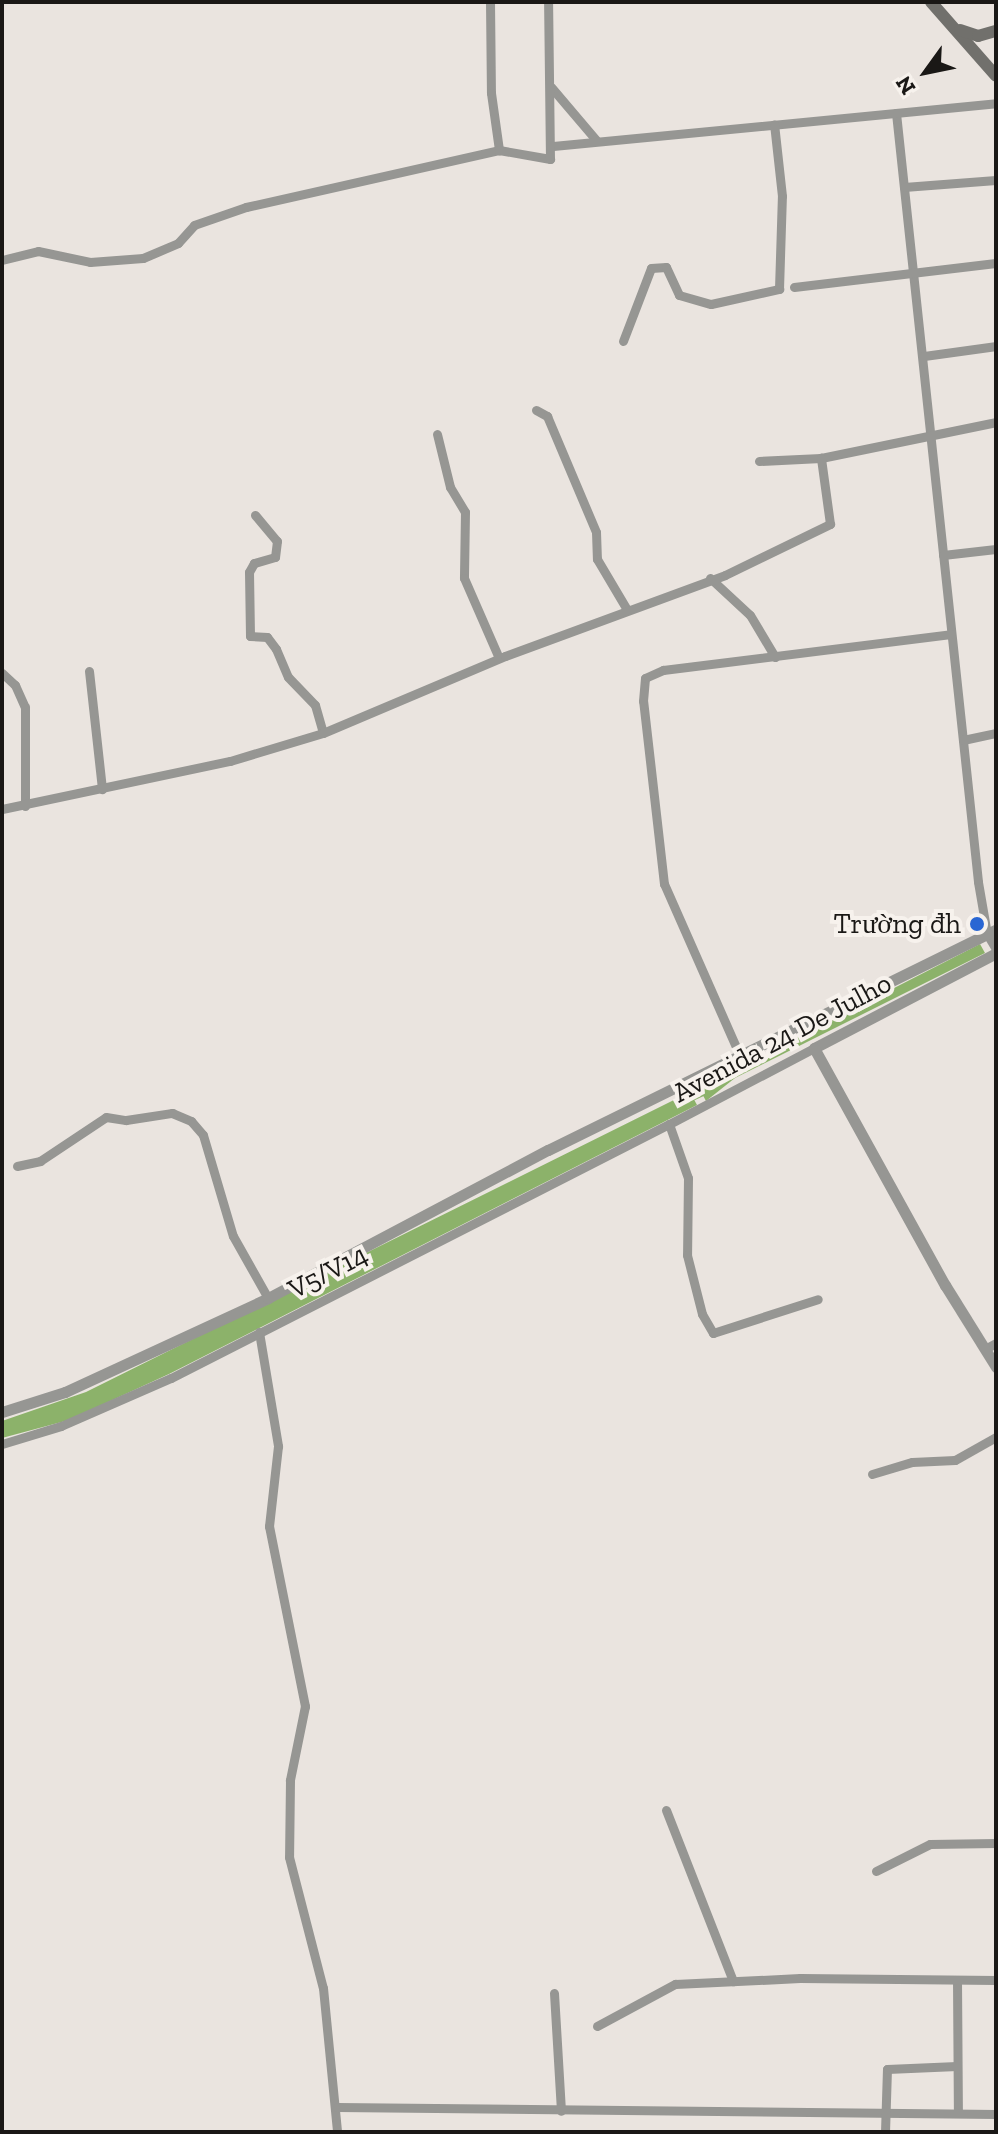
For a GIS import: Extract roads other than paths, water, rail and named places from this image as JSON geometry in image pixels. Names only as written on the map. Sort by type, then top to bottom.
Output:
[{"type":"main road","points":[[931,2],[996,76]]},
{"type":"main road","points":[[954,27],[991,33],[987,64]]},
{"type":"street","points":[[490,2],[491,93],[499,150]]},
{"type":"street","points":[[2,260],[38,251],[90,262],[143,258],[178,243],[194,225],[215,216],[499,150],[550,159],[553,146],[548,2]]},
{"type":"street","points":[[551,87],[597,141]]},
{"type":"street","points":[[553,146],[996,103]]},
{"type":"street","points":[[896,113],[963,740],[996,951]]},
{"type":"street","points":[[623,341],[651,268],[666,267],[679,295],[711,304],[779,289],[782,196],[774,124]]},
{"type":"street","points":[[904,187],[996,180]]},
{"type":"street","points":[[794,287],[996,263]]},
{"type":"street","points":[[924,356],[996,346]]},
{"type":"street","points":[[536,410],[547,416],[596,532],[597,559],[626,608]]},
{"type":"street","points":[[759,461],[821,458],[996,422]]},
{"type":"street","points":[[437,434],[450,487],[465,512],[464,578],[499,658]]},
{"type":"street","points":[[2,809],[230,761],[323,733],[499,658],[710,578],[830,524],[821,458]]},
{"type":"street","points":[[255,515],[277,541],[275,557],[254,563],[249,572],[250,636],[267,637],[288,677],[315,705],[323,733]]},
{"type":"street","points":[[943,555],[996,549]]},
{"type":"street","points":[[710,578],[750,615],[775,657]]},
{"type":"street","points":[[740,1056],[664,884],[643,688],[645,678],[663,670],[951,634]]},
{"type":"street","points":[[89,671],[102,789]]},
{"type":"street","points":[[2,673],[15,685],[25,707],[25,806]]},
{"type":"street","points":[[963,740],[996,733]]},
{"type":"street","points":[[2,1412],[65,1392],[268,1298],[740,1056],[992,932]]},
{"type":"street","name":"Avenida 24 De Julho","points":[[818,1299],[713,1333],[702,1314],[687,1255],[688,1178],[669,1124],[996,951]]},
{"type":"street","points":[[814,1048],[990,1346],[996,1367]]},
{"type":"street","points":[[17,1166],[40,1161],[106,1117],[182,1116],[203,1135],[233,1236],[268,1298]]},
{"type":"street","name":"V5/V14","points":[[2,1444],[61,1426],[259,1332],[669,1124]]},
{"type":"street","points":[[259,1332],[278,1446],[269,1526],[305,1706],[290,1780],[289,1857],[323,1988],[337,2107],[337,2132]]},
{"type":"street","points":[[872,1474],[912,1462],[955,1460],[996,1437]]},
{"type":"street","points":[[666,1810],[733,1981]]},
{"type":"street","points":[[876,1871],[930,1844],[996,1843]]},
{"type":"street","points":[[957,1980],[958,2112]]},
{"type":"street","points":[[597,2026],[675,1984],[996,1980]]},
{"type":"street","points":[[554,1993],[561,2111]]},
{"type":"street","points":[[885,2132],[887,2069],[957,2066]]},
{"type":"street","points":[[337,2107],[996,2114]]},
{"type":"waterway","points":[[690,1100],[705,1093]]},
{"type":"place","name":"Trường đh","points":[[977,924]]}]
